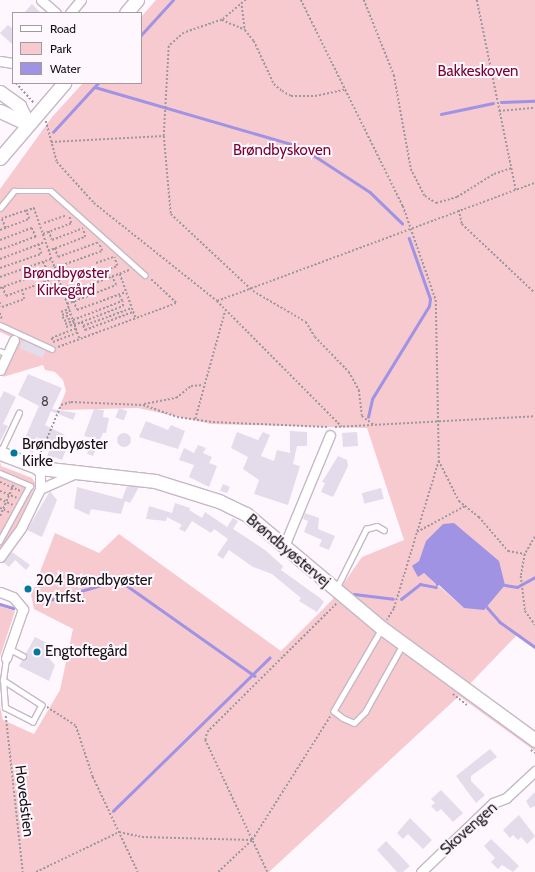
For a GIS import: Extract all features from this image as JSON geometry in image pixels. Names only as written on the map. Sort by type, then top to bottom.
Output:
[{"type":"street","points":[[41,0],[55,12]]},
{"type":"street","points":[[71,12],[81,0]]},
{"type":"street","points":[[127,12],[137,0]]},
{"type":"street","points":[[0,61],[12,63]]},
{"type":"street","points":[[0,158],[63,84]]},
{"type":"street","points":[[0,92],[19,106],[28,124]]},
{"type":"street","points":[[0,111],[28,124]]},
{"type":"street","points":[[0,370],[4,353],[16,336]]},
{"type":"street","points":[[284,546],[330,435]]},
{"type":"street","name":"Brøndbyøstervej","points":[[0,453],[35,466],[74,473],[132,476],[219,501],[246,514],[339,594],[382,628],[535,740]]},
{"type":"street","points":[[0,557],[21,528],[40,489],[40,473],[35,466]]},
{"type":"street","points":[[40,489],[74,473]]},
{"type":"street","points":[[0,592],[13,597],[23,609],[6,658]]},
{"type":"street","name":"Skovengen","points":[[421,872],[493,803],[506,798],[535,771]]},
{"type":"lane","points":[[0,208],[14,191],[44,189],[51,191],[145,275]]},
{"type":"lane","points":[[0,325],[16,336],[52,349]]},
{"type":"lane","points":[[0,453],[18,413]]},
{"type":"lane","points":[[0,473],[30,486],[20,508],[0,541]]},
{"type":"lane","points":[[339,594],[366,529],[378,526],[384,530]]},
{"type":"lane","points":[[382,628],[334,711],[354,723],[365,712],[404,644]]},
{"type":"lane","points":[[10,649],[23,656]]},
{"type":"lane","points":[[3,680],[42,705],[33,722],[5,708],[3,680],[6,658]]},
{"type":"path","points":[[246,0],[242,5],[222,20],[172,41],[165,67],[168,103],[164,136],[171,214],[253,290],[306,322],[315,337],[349,372],[359,390],[362,416],[374,425]]},
{"type":"path","points":[[301,0],[344,90],[403,206],[410,230],[436,300],[437,422],[439,461],[394,609],[382,628]]},
{"type":"path","points":[[364,0],[394,75],[411,169],[425,196],[436,202],[457,196],[494,174],[511,168]]},
{"type":"path","points":[[476,0],[516,190]]},
{"type":"path","points":[[242,5],[245,30]]},
{"type":"path","points":[[222,20],[245,30],[254,41],[274,84],[282,91],[291,96],[315,96],[344,90]]},
{"type":"path","points":[[17,84],[41,110],[57,162],[99,208],[217,301],[225,312],[280,362],[342,427]]},
{"type":"path","points":[[499,111],[535,108]]},
{"type":"path","points":[[50,142],[164,136]]},
{"type":"path","points":[[217,301],[253,290],[459,210],[535,183]]},
{"type":"path","points":[[6,228],[2,219],[34,208],[80,340]]},
{"type":"path","points":[[459,210],[462,224],[535,292]]},
{"type":"path","points":[[0,230],[29,219],[26,211]]},
{"type":"path","points":[[44,223],[75,212]]},
{"type":"path","points":[[42,234],[71,223],[68,214]]},
{"type":"path","points":[[49,231],[52,240],[90,226]]},
{"type":"path","points":[[0,240],[32,228],[36,237],[0,250]]},
{"type":"path","points":[[48,251],[85,237],[83,228]]},
{"type":"path","points":[[55,248],[58,257],[106,240]]},
{"type":"path","points":[[0,259],[46,242]]},
{"type":"path","points":[[54,268],[102,251],[99,242]]},
{"type":"path","points":[[0,268],[41,254],[38,245]]},
{"type":"path","points":[[96,263],[122,254]]},
{"type":"path","points":[[99,272],[117,266],[114,257]]},
{"type":"path","points":[[0,277],[51,259]]},
{"type":"path","points":[[0,288],[47,271],[44,262]]},
{"type":"path","points":[[62,288],[68,286],[70,292],[137,268]]},
{"type":"path","points":[[120,274],[136,319]]},
{"type":"path","points":[[52,349],[80,340],[176,303],[145,275]]},
{"type":"path","points":[[3,287],[6,296],[58,277]]},
{"type":"path","points":[[67,304],[116,285],[112,277]]},
{"type":"path","points":[[0,302],[1,307],[24,299],[22,290]]},
{"type":"path","points":[[74,301],[77,310],[126,292]]},
{"type":"path","points":[[66,327],[123,306],[119,294]]},
{"type":"path","points":[[64,321],[122,301]]},
{"type":"path","points":[[83,326],[132,308]]},
{"type":"path","points":[[61,312],[69,309]]},
{"type":"path","points":[[62,315],[70,312]]},
{"type":"path","points":[[82,322],[85,330],[133,312]]},
{"type":"path","points":[[195,420],[225,312]]},
{"type":"path","points":[[62,318],[71,315]]},
{"type":"path","points":[[65,324],[73,319]]},
{"type":"path","points":[[76,329],[52,338],[54,342],[77,334]]},
{"type":"path","points":[[143,405],[176,398],[195,384],[204,385]]},
{"type":"path","points":[[35,466],[61,405],[80,402],[143,405],[195,420],[342,427],[535,416]]},
{"type":"path","points":[[439,461],[459,501],[508,551],[525,554]]},
{"type":"path","points":[[0,516],[16,480]]},
{"type":"path","points":[[0,482],[27,493]]},
{"type":"path","points":[[0,491],[23,500]]},
{"type":"path","points":[[0,499],[20,508]]},
{"type":"path","points":[[417,532],[465,506]]},
{"type":"path","points":[[535,537],[525,554],[522,581],[525,611],[535,625]]},
{"type":"path","points":[[267,872],[205,740],[206,732],[339,594]]},
{"type":"path","points":[[42,705],[63,714],[76,726],[93,776],[138,872]]},
{"type":"path","name":"Hovedstien","points":[[5,708],[22,872]]},
{"type":"path","points":[[218,872],[252,840],[334,711]]},
{"type":"path","points":[[36,872],[120,832],[142,837],[252,840]]},
{"type":"green space","name":"Brøndbyskoven","points":[[156,0],[535,0],[535,647],[517,635],[462,692],[535,745],[535,751],[459,696],[269,872],[0,872],[0,706],[3,720],[34,734],[60,690],[73,629],[34,609],[31,595],[55,533],[99,553],[119,534],[281,651],[332,600],[362,557],[404,540],[367,428],[211,424],[138,408],[62,410],[59,408],[66,391],[63,380],[55,372],[45,370],[43,365],[3,377],[20,341],[0,332],[0,189],[52,117],[82,84],[142,84],[142,16]],"holes":[[[443,524],[464,608],[424,573],[418,576],[413,566],[419,561],[427,541]]]},
{"type":"green space","points":[[0,461],[1,466],[32,478],[36,484],[17,526],[0,549]]},
{"type":"green space","points":[[0,606],[15,611],[0,657]]},
{"type":"water","points":[[454,523],[499,561],[505,585],[484,610],[464,608],[439,585],[436,587],[436,584],[424,573],[418,577],[412,566],[419,561],[426,541],[443,524]]},
{"type":"building","points":[[32,4],[40,12],[25,12]]},
{"type":"building","points":[[8,25],[12,28],[12,44],[0,33]]},
{"type":"building","points":[[23,340],[46,350],[42,358],[19,348]]},
{"type":"building","points":[[28,374],[62,388],[52,409],[76,413],[73,420],[51,411],[45,425],[65,435],[61,444],[67,447],[62,460],[54,457],[53,461],[45,461],[52,444],[39,438],[33,453],[21,447],[39,406],[18,395]]},
{"type":"building","points":[[4,391],[16,397],[3,424],[8,426],[0,442],[0,399]]},
{"type":"building","points":[[119,408],[127,411],[124,421],[115,417]]},
{"type":"building","points":[[94,409],[104,410],[103,417],[109,418],[106,433],[103,433],[93,456],[87,454],[92,438],[84,436]]},
{"type":"building","points":[[146,421],[168,430],[171,425],[185,431],[178,449],[139,437]]},
{"type":"building","points":[[290,431],[307,432],[307,446],[297,446],[293,464],[300,466],[288,505],[254,494],[259,480],[243,469],[248,457],[231,448],[237,432],[258,440],[263,432],[270,435],[261,456],[274,461],[277,450],[290,453]]},
{"type":"building","points":[[357,432],[358,446],[343,447],[342,433]]},
{"type":"building","points":[[124,433],[129,435],[131,440],[129,445],[124,447],[119,445],[117,440],[119,435]]},
{"type":"building","points":[[198,445],[206,448],[203,453],[212,457],[209,463],[217,466],[209,487],[189,477],[194,465],[179,460],[184,448],[194,453]]},
{"type":"building","points":[[338,456],[347,460],[348,466],[333,497],[321,492],[325,483],[322,482]]},
{"type":"building","points":[[223,484],[230,487],[227,493],[220,491]]},
{"type":"building","points":[[127,486],[139,487],[130,503],[125,501],[121,514],[91,509],[89,515],[74,508],[77,487],[122,499]]},
{"type":"building","points":[[381,488],[384,499],[365,504],[362,493]]},
{"type":"building","points":[[50,491],[57,500],[42,537],[27,530]]},
{"type":"building","points":[[175,503],[190,508],[189,510],[202,518],[205,512],[227,527],[233,518],[238,521],[233,529],[265,550],[283,566],[281,570],[324,602],[317,612],[299,601],[301,598],[272,574],[253,567],[229,550],[223,559],[217,555],[228,539],[214,529],[211,533],[192,521],[185,532],[179,529],[182,525],[167,517],[166,521],[146,519],[149,506],[172,513]]},
{"type":"building","points":[[305,513],[319,518],[318,529],[335,536],[329,550],[319,546],[322,540],[304,532],[308,521],[303,519]]},
{"type":"building","points":[[12,552],[30,565],[26,570],[15,560],[9,567],[3,562]]},
{"type":"building","points":[[35,637],[53,646],[48,657],[55,665],[49,681],[19,666]]},
{"type":"building","points":[[490,749],[497,757],[471,776],[471,781],[485,795],[476,803],[456,776]]},
{"type":"building","points":[[441,790],[463,813],[453,822],[441,809],[437,812],[431,806],[435,803],[431,799]]},
{"type":"building","points":[[535,792],[535,806],[530,808],[526,801]]},
{"type":"building","points":[[519,815],[535,836],[527,844],[521,837],[518,840],[513,835],[510,838],[503,830]]},
{"type":"building","points":[[410,818],[432,840],[423,849],[408,834],[403,839],[397,833]]},
{"type":"building","points":[[491,839],[519,866],[513,872],[502,865],[498,869],[491,862],[495,858],[484,846]]},
{"type":"building","points":[[386,841],[410,866],[403,872],[397,872],[377,850]]},
{"type":"waterway","points":[[142,34],[173,0]]},
{"type":"waterway","points":[[53,132],[97,84]]},
{"type":"waterway","points":[[95,87],[301,147],[370,192],[402,223]]},
{"type":"waterway","points":[[501,102],[535,101]]},
{"type":"waterway","points":[[441,114],[493,103]]},
{"type":"waterway","points":[[368,417],[372,399],[429,306],[430,299],[409,239]]},
{"type":"waterway","points":[[505,585],[517,587],[535,577]]},
{"type":"waterway","points":[[49,600],[119,580],[255,676]]},
{"type":"waterway","points":[[401,599],[420,584],[436,587]]},
{"type":"waterway","points":[[354,594],[393,599]]},
{"type":"waterway","points":[[0,604],[13,608]]},
{"type":"waterway","points":[[487,607],[500,622],[535,647]]},
{"type":"waterway","points":[[113,811],[269,658]]},
{"type":"place","name":"Brøndbyøster Kirke","points":[[14,453]]},
{"type":"place","name":"204 Brøndbyøster by trfst.","points":[[28,589]]},
{"type":"place","name":"Engtoftegård","points":[[37,652]]},
{"type":"park label","name":"Bakkeskoven","points":[[478,72]]},
{"type":"park label","name":"Brøndbyøster Kirkegård","points":[[66,282]]}]
